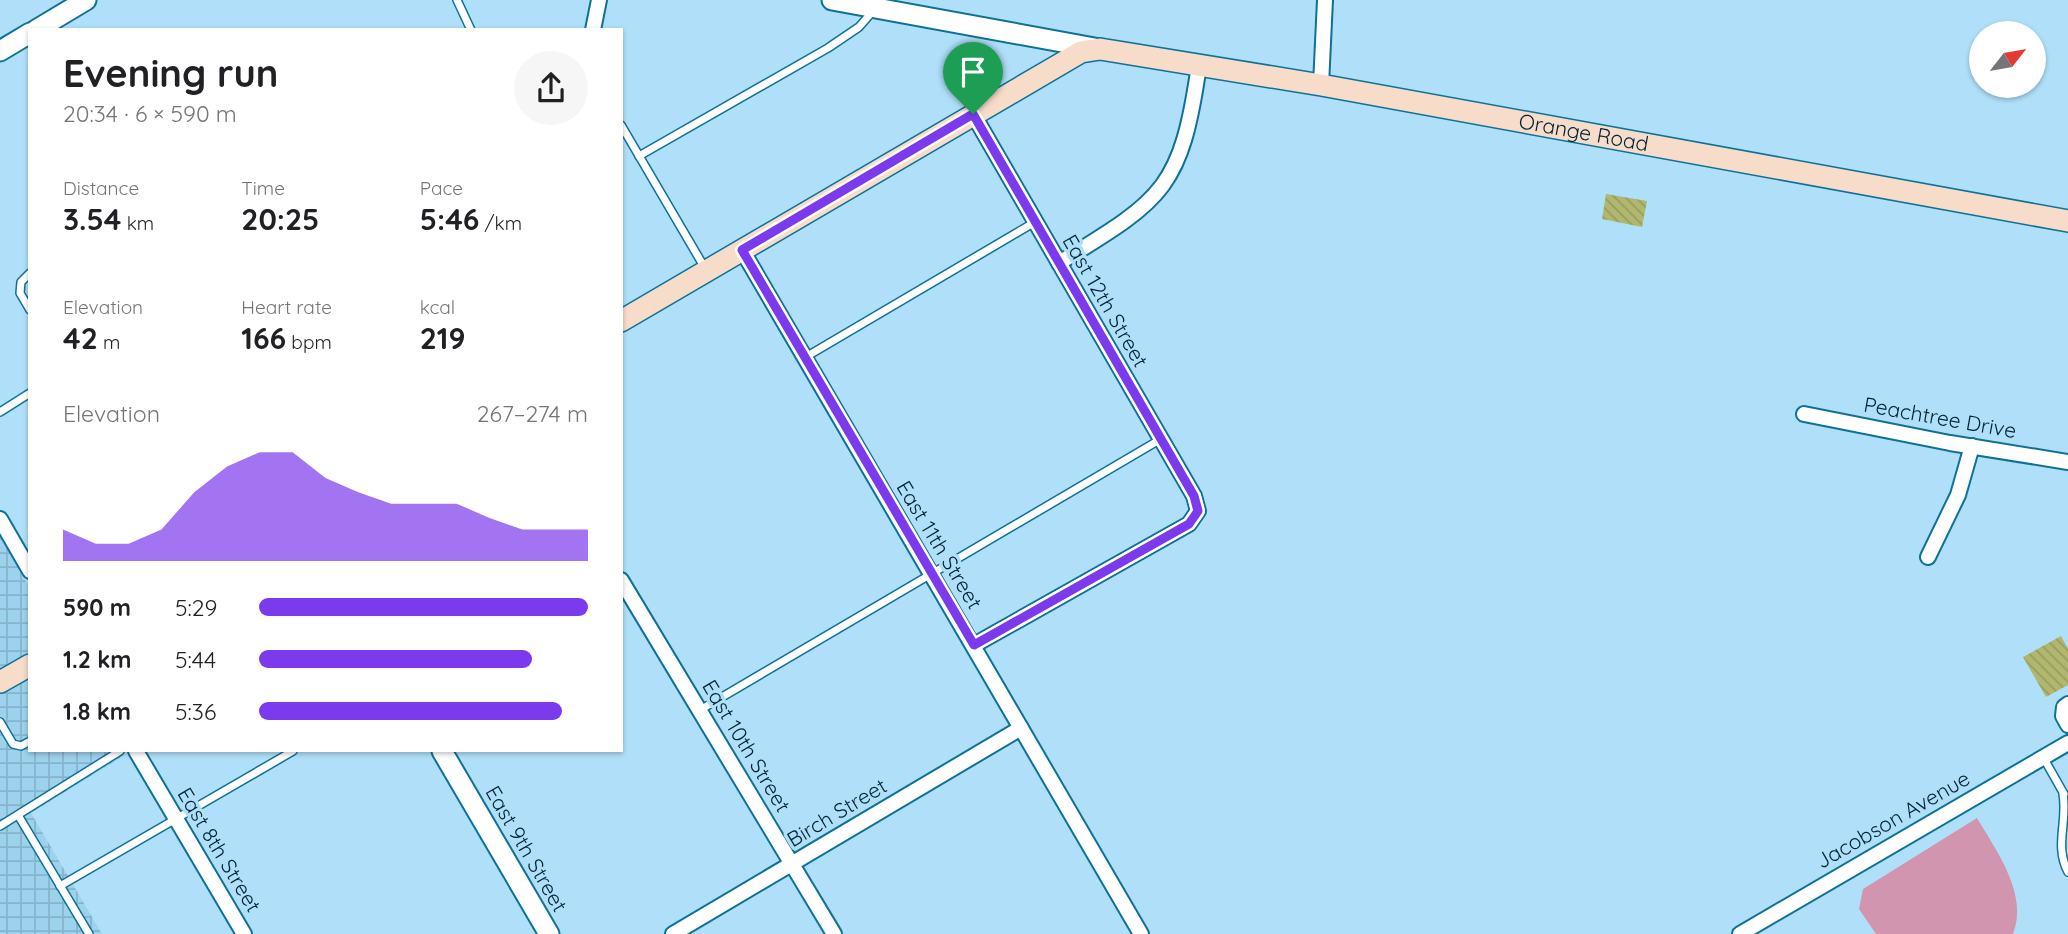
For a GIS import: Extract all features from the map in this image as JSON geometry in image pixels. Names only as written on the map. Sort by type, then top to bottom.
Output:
[{"type":"main road","name":"Orange Road","points":[[1091,51],[1321,85],[2068,221]]},
{"type":"main road","points":[[623,320],[973,114],[1091,51]]},
{"type":"main road","points":[[0,682],[28,666]]},
{"type":"street","points":[[44,28],[86,0]]},
{"type":"street","points":[[593,28],[599,0]]},
{"type":"street","name":"Orange Road","points":[[832,0],[876,4],[1091,51]]},
{"type":"street","points":[[1321,85],[1325,0]]},
{"type":"street","points":[[0,51],[28,38]]},
{"type":"street","points":[[1059,263],[1140,212],[1163,186],[1186,143],[1199,65]]},
{"type":"street","name":"East 12th Street","points":[[973,114],[1194,496],[1198,511],[1189,524],[974,645]]},
{"type":"street","name":"East 11th Street","points":[[742,250],[1141,934]]},
{"type":"street","name":"Peachtree Drive","points":[[1804,414],[2068,462]]},
{"type":"street","points":[[1928,557],[1958,495],[1972,446]]},
{"type":"street","points":[[0,519],[28,567]]},
{"type":"street","name":"East 10th Street","points":[[623,583],[834,934]]},
{"type":"street","points":[[2068,704],[2064,707],[2063,716],[2068,725]]},
{"type":"street","name":"Birch Street","points":[[673,934],[1021,728]]},
{"type":"street","name":"Jacobson Avenue","points":[[1740,934],[2068,743]]},
{"type":"street","name":"East 8th Street","points":[[137,752],[244,934]]},
{"type":"street","name":"East 9th Street","points":[[443,752],[549,934]]},
{"type":"lane","points":[[457,0],[470,28]]},
{"type":"lane","points":[[639,156],[828,48],[859,27],[876,4]]},
{"type":"lane","points":[[623,128],[707,271]]},
{"type":"lane","points":[[804,358],[1035,222]]},
{"type":"lane","points":[[28,275],[21,282],[20,293],[28,307]]},
{"type":"lane","points":[[0,412],[28,394]]},
{"type":"lane","points":[[700,710],[1161,439]]},
{"type":"lane","points":[[0,722],[13,744],[21,746],[28,742]]},
{"type":"lane","points":[[0,826],[118,752]]},
{"type":"lane","points":[[60,886],[291,752]]},
{"type":"lane","points":[[2043,757],[2065,795],[2066,816],[2060,839],[2062,860],[2068,872]]},
{"type":"lane","points":[[18,815],[89,934]]},
{"type":"shaded area","points":[[0,536],[28,585],[28,752],[123,752],[125,755],[31,813],[102,934],[0,934]]},
{"type":"shaded area","points":[[1977,818],[2001,858],[2014,889],[2017,919],[2013,934],[1876,934],[1859,909],[1863,889]]},
{"type":"building","points":[[1606,194],[1647,201],[1642,227],[1602,219]]},
{"type":"building","points":[[2061,636],[2068,649],[2068,685],[2046,697],[2023,657]]},
{"type":"route","points":[[973,114],[1194,496],[1198,511],[1196,519],[1189,524],[974,645],[742,250],[973,114]]}]
